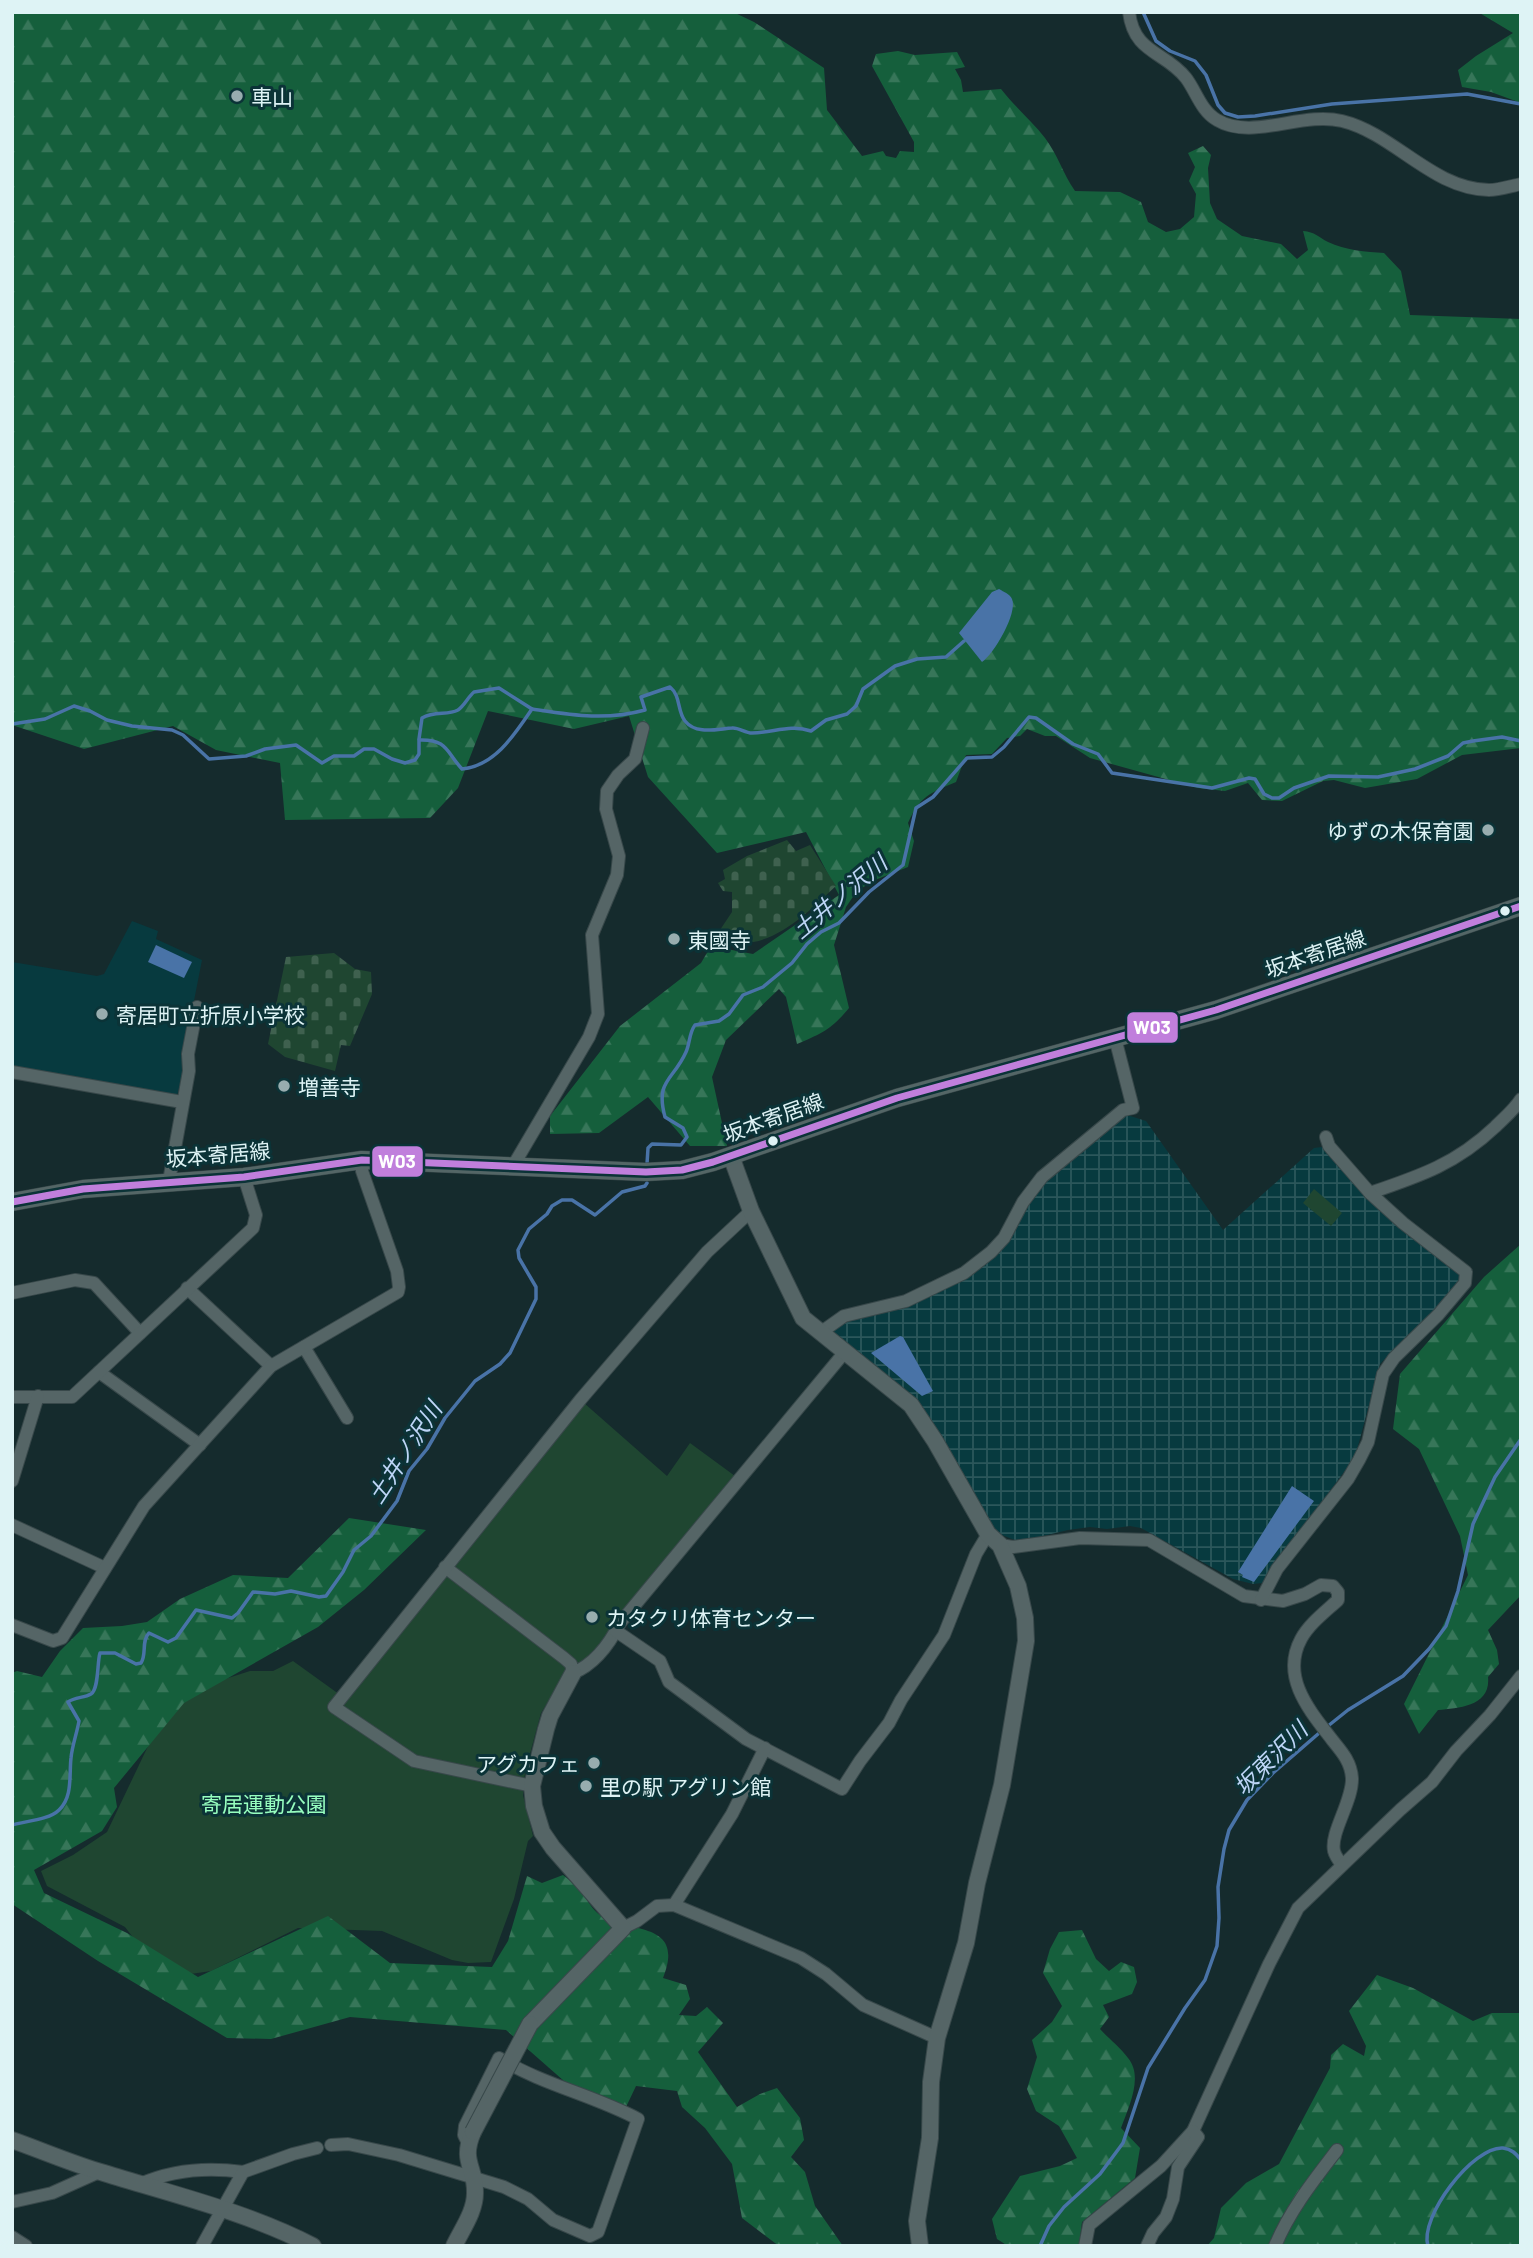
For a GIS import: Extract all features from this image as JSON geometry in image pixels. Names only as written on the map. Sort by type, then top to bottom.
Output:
[{"type":"main road","name":"坂本寄居線","points":[[12,1202],[83,1189],[244,1177],[362,1160],[670,1171],[696,1167],[897,1098],[1227,1006],[1521,906]]},
{"type":"street","points":[[1129,12],[1134,34],[1142,44],[1184,75],[1206,111],[1216,120],[1242,128],[1311,118],[1338,120],[1372,131],[1420,164],[1460,185],[1490,190],[1521,184]]},
{"type":"street","points":[[513,1166],[589,1037],[598,1014],[592,935],[617,875],[619,856],[606,809],[607,791],[618,775],[635,759],[643,728]]},
{"type":"street","points":[[169,1181],[189,1071],[188,1054],[197,1007]]},
{"type":"street","points":[[820,1333],[844,1316],[906,1301],[937,1287],[964,1273],[991,1252],[1004,1238],[1023,1202],[1042,1177],[1124,1110],[1133,1108],[1115,1038]]},
{"type":"street","points":[[12,1072],[182,1102]]},
{"type":"street","points":[[1370,1193],[1454,1160],[1484,1137],[1521,1099]]},
{"type":"street","points":[[1261,1600],[1277,1569],[1348,1479],[1359,1460],[1368,1442],[1383,1374],[1394,1358],[1438,1315],[1465,1283],[1466,1272],[1403,1223],[1370,1193],[1329,1146],[1326,1137]]},
{"type":"street","points":[[731,1156],[751,1211],[803,1318],[911,1405],[994,1539],[1018,1586],[1025,1618],[1026,1641],[1002,1785],[976,1883],[966,1943],[937,2038],[930,2138],[917,2221],[920,2246]]},
{"type":"street","points":[[12,1625],[53,1640],[62,1638],[144,1506],[271,1366],[398,1292],[397,1270],[362,1171],[362,1160]]},
{"type":"street","points":[[12,1397],[72,1397],[253,1228],[256,1215],[244,1177]]},
{"type":"street","points":[[532,1786],[414,1761],[334,1707],[582,1399],[707,1252],[751,1211]]},
{"type":"street","points":[[12,1293],[75,1280],[94,1283],[140,1333]]},
{"type":"street","points":[[187,1287],[271,1366]]},
{"type":"street","points":[[304,1347],[347,1418]]},
{"type":"street","points":[[623,1928],[542,1832],[534,1807],[532,1786],[550,1716],[573,1673],[583,1669],[599,1655],[620,1623],[844,1353]]},
{"type":"street","points":[[99,1372],[201,1445]]},
{"type":"street","points":[[12,1481],[38,1396]]},
{"type":"street","points":[[12,1525],[106,1567]]},
{"type":"street","points":[[994,1539],[1013,1547],[1080,1538],[1149,1539],[1244,1596],[1261,1600],[1283,1601],[1321,1586],[1333,1586],[1338,1592],[1338,1600],[1312,1624],[1301,1639],[1295,1655],[1295,1674],[1304,1703],[1348,1761],[1352,1777],[1351,1792],[1334,1840],[1334,1852],[1342,1865]]},
{"type":"street","points":[[616,1631],[660,1661],[669,1682],[746,1739],[842,1789],[860,1760],[890,1723],[901,1700],[944,1635],[976,1553],[994,1539]]},
{"type":"street","points":[[445,1567],[564,1658],[571,1664],[573,1673]]},
{"type":"street","points":[[1085,2246],[1088,2225],[1161,2166],[1193,2131],[1269,1964],[1298,1908],[1432,1782],[1521,1676]]},
{"type":"street","points":[[674,1905],[732,1814],[765,1748]]},
{"type":"street","points":[[454,2246],[471,2212],[475,2191],[466,2152],[470,2137],[530,2024],[623,1928],[657,1906],[674,1905],[801,1958],[826,1974],[863,2005],[937,2038]]},
{"type":"street","points":[[331,2145],[348,2144],[399,2155],[503,2187],[528,2199],[553,2220],[588,2241],[598,2232],[638,2119],[597,2099],[545,2081],[499,2058],[465,2126],[464,2135],[470,2137]]},
{"type":"street","points":[[1147,2246],[1153,2233],[1166,2217],[1173,2199],[1178,2166],[1198,2137],[1193,2131]]},
{"type":"street","points":[[12,2140],[99,2172],[222,2208],[313,2246]]},
{"type":"street","points":[[140,2184],[154,2178],[191,2171],[219,2169],[243,2172],[317,2148]]},
{"type":"street","points":[[1275,2246],[1282,2229],[1308,2188],[1338,2150]]},
{"type":"street","points":[[12,2202],[52,2193],[99,2172]]},
{"type":"street","points":[[202,2246],[243,2172]]},
{"type":"street","points":[[12,2237],[26,2246]]},
{"type":"shaded area","name":"寄居町立折原小学校","points":[[132,921],[158,931],[156,939],[202,960],[177,1096],[12,1067],[12,962],[97,976],[104,974]]},
{"type":"shaded area","points":[[1124,1114],[1146,1121],[1223,1230],[1314,1148],[1322,1147],[1384,1212],[1458,1271],[1461,1280],[1436,1310],[1380,1364],[1355,1457],[1262,1583],[1253,1584],[1233,1579],[1141,1528],[1090,1527],[1026,1540],[1015,1540],[991,1531],[927,1418],[832,1333],[834,1328],[847,1320],[973,1272],[1041,1184]]},
{"type":"green space","points":[[12,12],[733,12],[754,22],[824,68],[827,110],[862,156],[883,151],[886,156],[896,158],[900,151],[914,152],[914,142],[872,66],[876,54],[898,51],[915,55],[957,52],[965,67],[955,69],[963,92],[1001,89],[1045,138],[1075,191],[1120,192],[1141,202],[1148,222],[1166,232],[1180,229],[1194,217],[1196,194],[1189,181],[1195,167],[1188,153],[1203,146],[1211,155],[1208,168],[1210,203],[1217,219],[1242,236],[1281,244],[1297,259],[1308,250],[1303,231],[1341,247],[1384,253],[1401,271],[1410,315],[1521,319],[1521,748],[1462,755],[1417,779],[1365,788],[1334,780],[1323,781],[1282,801],[1262,800],[1248,783],[1225,791],[1198,788],[1090,758],[1056,736],[1045,736],[1027,729],[1020,736],[1007,738],[992,754],[966,755],[956,782],[927,796],[912,814],[908,823],[914,841],[908,867],[875,880],[857,891],[846,907],[834,945],[849,1008],[843,1015],[826,1030],[797,1044],[786,997],[779,989],[726,1040],[712,1077],[727,1146],[690,1146],[648,1097],[599,1133],[550,1134],[550,1116],[620,1026],[701,963],[711,946],[753,954],[839,895],[806,832],[717,853],[648,777],[629,716],[574,729],[488,711],[458,788],[430,818],[285,820],[280,763],[216,750],[173,726],[84,749],[12,725]]},
{"type":"green space","points":[[1478,12],[1521,12],[1521,103],[1491,92],[1462,87],[1458,70],[1513,33]]},
{"type":"green space","points":[[787,840],[796,851],[810,845],[836,886],[794,923],[769,937],[742,943],[714,939],[732,912],[732,892],[723,891],[718,883],[725,879],[723,870],[747,856]]},
{"type":"green space","points":[[334,953],[355,969],[371,972],[372,994],[350,1046],[341,1045],[335,1071],[285,1057],[268,1044],[286,957]]},
{"type":"green space","points":[[1314,1189],[1342,1213],[1331,1226],[1303,1203]]},
{"type":"green space","points":[[1521,1244],[1521,1595],[1488,1630],[1497,1650],[1499,1664],[1488,1677],[1488,1687],[1484,1694],[1472,1704],[1438,1710],[1419,1734],[1404,1704],[1468,1575],[1460,1536],[1419,1449],[1393,1429],[1400,1374],[1484,1277]]},
{"type":"green space","name":"寄居運動公園","points":[[584,1403],[667,1476],[690,1443],[735,1476],[593,1652],[556,1689],[541,1713],[525,1772],[523,1795],[533,1836],[528,1841],[514,1899],[491,1962],[468,1963],[452,1960],[382,1931],[298,1928],[211,1971],[184,1975],[148,1957],[125,1927],[47,1886],[41,1871],[73,1855],[107,1832],[160,1721],[200,1687],[250,1671],[273,1671],[293,1661],[343,1697]]},
{"type":"green space","points":[[349,1518],[426,1530],[364,1590],[318,1627],[184,1703],[114,1788],[117,1807],[102,1831],[34,1870],[44,1893],[127,1933],[198,1977],[328,1916],[390,1963],[492,1967],[508,1941],[527,1876],[542,1883],[563,1875],[600,1915],[651,1932],[667,1946],[668,1959],[663,1978],[686,1985],[690,1999],[679,2015],[696,2016],[707,2007],[723,2023],[698,2052],[737,2107],[777,2088],[800,2118],[804,2140],[791,2157],[805,2172],[815,2206],[843,2246],[779,2246],[742,2218],[732,2164],[705,2128],[682,2107],[677,2091],[636,2086],[626,2107],[589,2103],[506,2030],[350,2017],[271,2039],[227,2038],[98,1961],[12,1904],[12,1673],[17,1671],[42,1677],[60,1651],[83,1628],[147,1622],[180,1599],[233,1575],[288,1578]]},
{"type":"green space","points":[[1082,1930],[1096,1959],[1109,1971],[1121,1962],[1134,1967],[1137,1982],[1132,1994],[1103,2005],[1109,2017],[1100,2029],[1122,2050],[1135,2074],[1131,2102],[1121,2128],[1140,2148],[1135,2178],[1082,2222],[1079,2246],[1008,2246],[997,2239],[992,2219],[1020,2176],[1060,2166],[1077,2158],[1059,2126],[1036,2111],[1027,2089],[1037,2057],[1032,2040],[1052,2022],[1062,2006],[1043,1973],[1050,1949],[1059,1932]]},
{"type":"green space","points":[[1377,1975],[1413,1988],[1473,2021],[1492,2013],[1521,2013],[1521,2246],[1207,2246],[1214,2238],[1221,2208],[1246,2183],[1279,2164],[1330,2068],[1331,2055],[1343,2044],[1364,2056],[1366,2046],[1349,2011]]},
{"type":"water","points":[[999,589],[1012,599],[1012,614],[998,642],[982,662],[959,633],[992,592]]},
{"type":"water","points":[[156,945],[192,962],[184,978],[148,962]]},
{"type":"water","points":[[900,1336],[933,1391],[922,1396],[871,1353]]},
{"type":"water","points":[[1292,1486],[1314,1501],[1254,1582],[1242,1577],[1238,1572]]},
{"type":"waterway","points":[[1143,12],[1156,41],[1170,51],[1195,61],[1206,75],[1218,105],[1225,113],[1238,117],[1332,104],[1467,94],[1521,104]]},
{"type":"waterway","points":[[12,724],[45,719],[74,706],[107,720],[132,726],[172,730],[183,735],[209,759],[246,756],[265,749],[296,745],[322,763],[334,756],[354,756],[364,749],[374,749],[405,763],[415,760],[419,754],[419,740],[429,740],[441,744],[462,769],[474,767],[494,755],[511,738],[532,709],[588,716],[630,713],[645,710],[641,697],[670,687],[676,695],[685,721],[695,728],[734,728],[752,733],[789,729],[811,731],[826,720],[847,714],[856,706],[863,689],[895,666],[917,659],[946,657],[964,641]]},
{"type":"waterway","points":[[419,739],[422,718],[458,710],[474,692],[499,688],[532,709]]},
{"type":"waterway","name":"土井ノ沢川","points":[[647,1164],[648,1148],[652,1144],[681,1145],[687,1137],[683,1128],[665,1117],[662,1095],[686,1052],[695,1025],[719,1021],[729,1014],[743,995],[763,987],[792,963],[807,944],[821,932],[839,923],[869,892],[903,865],[916,808],[933,797],[967,758],[992,757],[1029,717],[1036,718],[1073,744],[1098,754],[1112,773],[1212,788],[1249,778],[1255,779],[1264,794],[1272,798],[1279,798],[1294,788],[1329,776],[1378,777],[1415,769],[1448,756],[1463,743],[1502,737],[1521,741]]},
{"type":"waterway","name":"土井ノ沢川","points":[[12,1825],[49,1816],[63,1805],[70,1786],[72,1753],[79,1721],[68,1702],[94,1691],[100,1653],[115,1653],[136,1664],[141,1663],[149,1633],[168,1642],[176,1638],[196,1610],[232,1618],[253,1592],[275,1594],[291,1591],[326,1596],[354,1550],[371,1536],[397,1501],[409,1471],[427,1449],[445,1418],[475,1381],[500,1364],[510,1353],[536,1299],[536,1287],[519,1258],[518,1250],[529,1229],[562,1200],[572,1200],[595,1215],[622,1192],[645,1186],[647,1183]]},
{"type":"waterway","name":"坂東沢川","points":[[1040,2246],[1049,2226],[1064,2207],[1100,2174],[1123,2143],[1148,2068],[1205,1980],[1217,1946],[1218,1887],[1229,1830],[1247,1800],[1273,1773],[1348,1710],[1403,1676],[1429,1649],[1446,1626],[1458,1591],[1473,1524],[1495,1477],[1521,1439]]},
{"type":"waterway","points":[[1428,2246],[1427,2233],[1432,2218],[1451,2185],[1464,2170],[1491,2150],[1503,2148],[1521,2160]]},
{"type":"transit line","name":"W03","points":[[12,1202],[83,1189],[244,1177],[362,1160],[646,1172],[682,1170],[713,1162],[897,1098],[1216,1010],[1521,906]]},
{"type":"place","name":"車山","points":[[237,96]]},
{"type":"place","name":"ゆずの木保育園","points":[[1488,830]]},
{"type":"place","name":"東國寺","points":[[674,939]]},
{"type":"place","name":"寄居町立折原小学校","points":[[102,1014]]},
{"type":"place","name":"増善寺","points":[[284,1086]]},
{"type":"place","name":"カタクリ体育センター","points":[[592,1617]]},
{"type":"place","name":"アグカフェ","points":[[594,1763]]},
{"type":"place","name":"里の駅 アグリン館","points":[[586,1786]]}]
